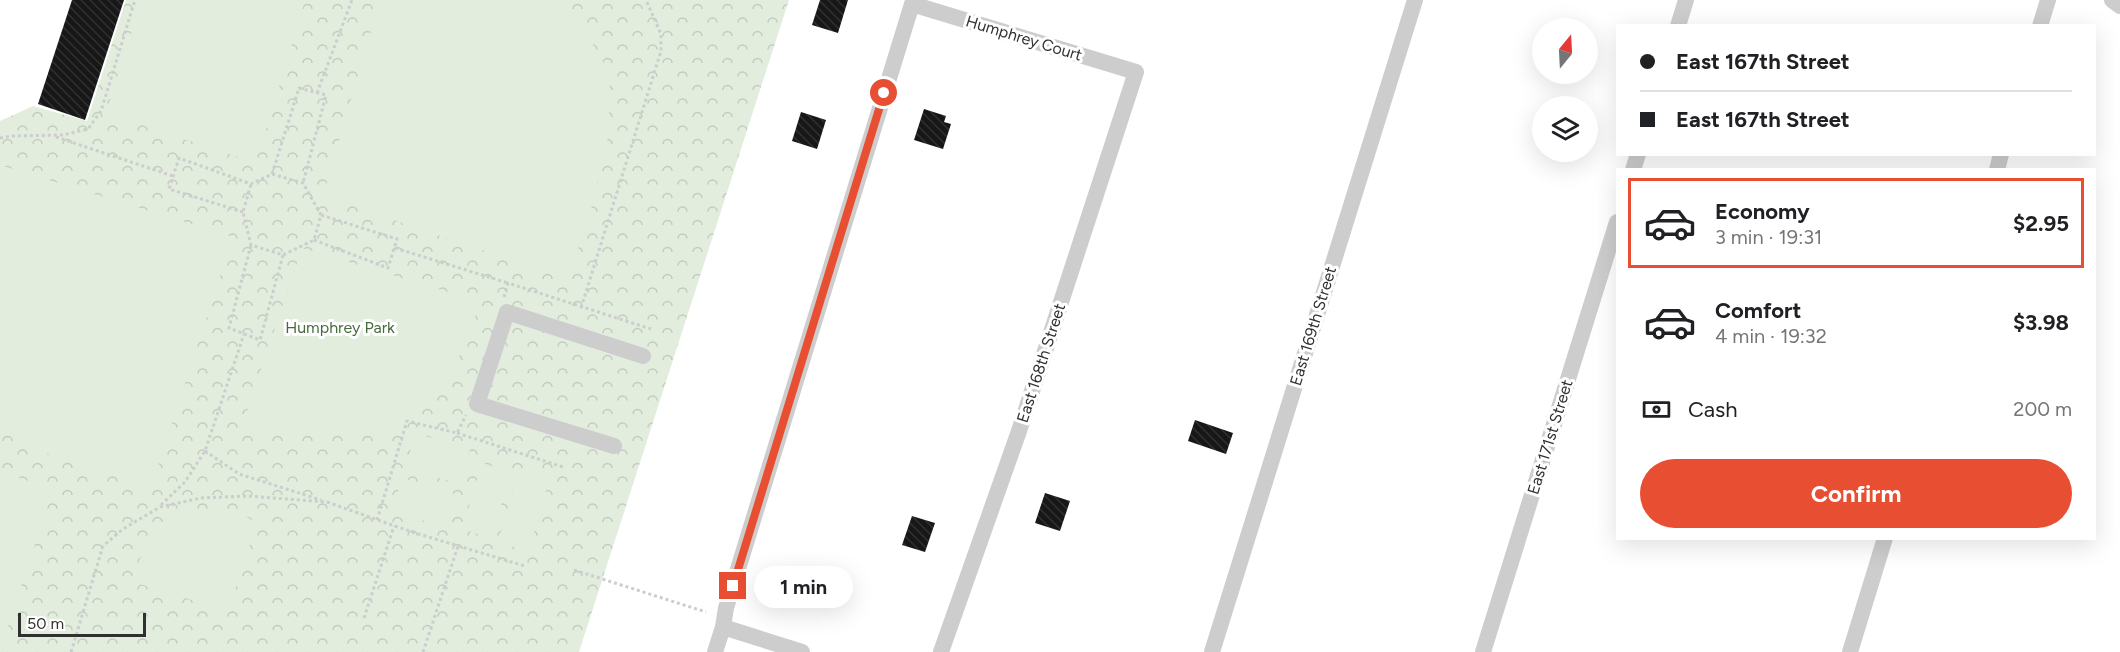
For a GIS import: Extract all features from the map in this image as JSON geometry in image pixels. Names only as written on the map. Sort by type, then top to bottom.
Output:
[{"type":"street","name":"East 169th Street","points":[[1212,652],[1415,0]]},
{"type":"street","points":[[1679,24],[1686,0]]},
{"type":"street","points":[[2041,24],[2048,0]]},
{"type":"street","points":[[2112,0],[2120,6]]},
{"type":"street","name":"Humphrey Court","points":[[723,627],[726,608],[912,4],[1136,72]]},
{"type":"street","name":"East 168th Street","points":[[941,652],[1019,431],[1136,72]]},
{"type":"street","name":"East 171st Street","points":[[1483,652],[1616,225]]},
{"type":"street","points":[[614,446],[477,404],[507,312],[643,356]]},
{"type":"street","points":[[1850,652],[1884,540]]},
{"type":"street","points":[[715,652],[723,627],[802,652]]},
{"type":"path","points":[[0,138],[63,135],[88,129],[101,111],[135,0]]},
{"type":"path","points":[[317,93],[352,0]]},
{"type":"path","points":[[581,308],[661,51],[661,34],[646,0]]},
{"type":"path","points":[[272,174],[299,88],[326,95],[303,183]]},
{"type":"path","points":[[51,135],[173,176]]},
{"type":"path","points":[[243,212],[169,189],[179,158],[251,184],[272,174],[303,183],[321,214],[398,239],[388,268],[314,240],[283,255],[251,245]]},
{"type":"path","points":[[251,184],[243,212],[251,245],[229,328],[260,340],[283,255]]},
{"type":"path","points":[[314,240],[321,214]]},
{"type":"path","points":[[394,248],[508,283]]},
{"type":"path","points":[[71,652],[103,546],[123,529],[160,507],[185,482],[205,451],[244,334]]},
{"type":"path","points":[[457,433],[563,467]]},
{"type":"path","points":[[205,451],[239,474],[394,526],[525,566]]},
{"type":"path","points":[[160,507],[201,498],[247,496],[327,502]]},
{"type":"path","points":[[364,618],[394,526]]},
{"type":"path","points":[[423,652],[458,546]]},
{"type":"path","points":[[574,570],[706,612]]},
{"type":"green space","name":"Humphrey Park","points":[[126,0],[789,0],[579,652],[0,652],[0,121],[33,106],[87,121]]},
{"type":"green space","points":[[157,0],[305,1],[259,153],[250,161],[106,113],[136,19]]},
{"type":"green space","points":[[380,0],[547,0],[588,36],[607,69],[610,88],[608,137],[589,218],[573,263],[570,280],[323,196]]},
{"type":"green space","points":[[0,165],[233,237],[150,490],[20,444],[0,425]]},
{"type":"green space","points":[[302,248],[481,302],[445,391],[382,434],[290,436],[240,432]]},
{"type":"green space","points":[[416,433],[470,450],[459,484],[405,467]]},
{"type":"green space","points":[[482,463],[511,472],[491,538],[462,529]]},
{"type":"green space","points":[[0,472],[53,489],[0,651]]},
{"type":"green space","points":[[519,472],[549,481],[528,551],[498,542]]},
{"type":"green space","points":[[402,478],[454,494],[444,527],[392,511]]},
{"type":"green space","points":[[215,511],[245,516],[257,523],[228,611],[130,581],[140,559],[163,534],[186,516]]},
{"type":"building","points":[[72,0],[124,0],[85,120],[38,104]]},
{"type":"building","points":[[820,0],[848,0],[838,33],[812,25]]},
{"type":"building","points":[[924,109],[946,116],[944,122],[951,124],[943,149],[914,140]]},
{"type":"building","points":[[801,112],[826,120],[817,149],[792,141]]},
{"type":"building","points":[[1195,420],[1233,433],[1226,454],[1188,441]]},
{"type":"building","points":[[1045,493],[1070,501],[1060,531],[1035,523]]},
{"type":"building","points":[[912,516],[935,523],[925,552],[902,545]]},
{"type":"route","points":[[733,586],[884,93]]}]
